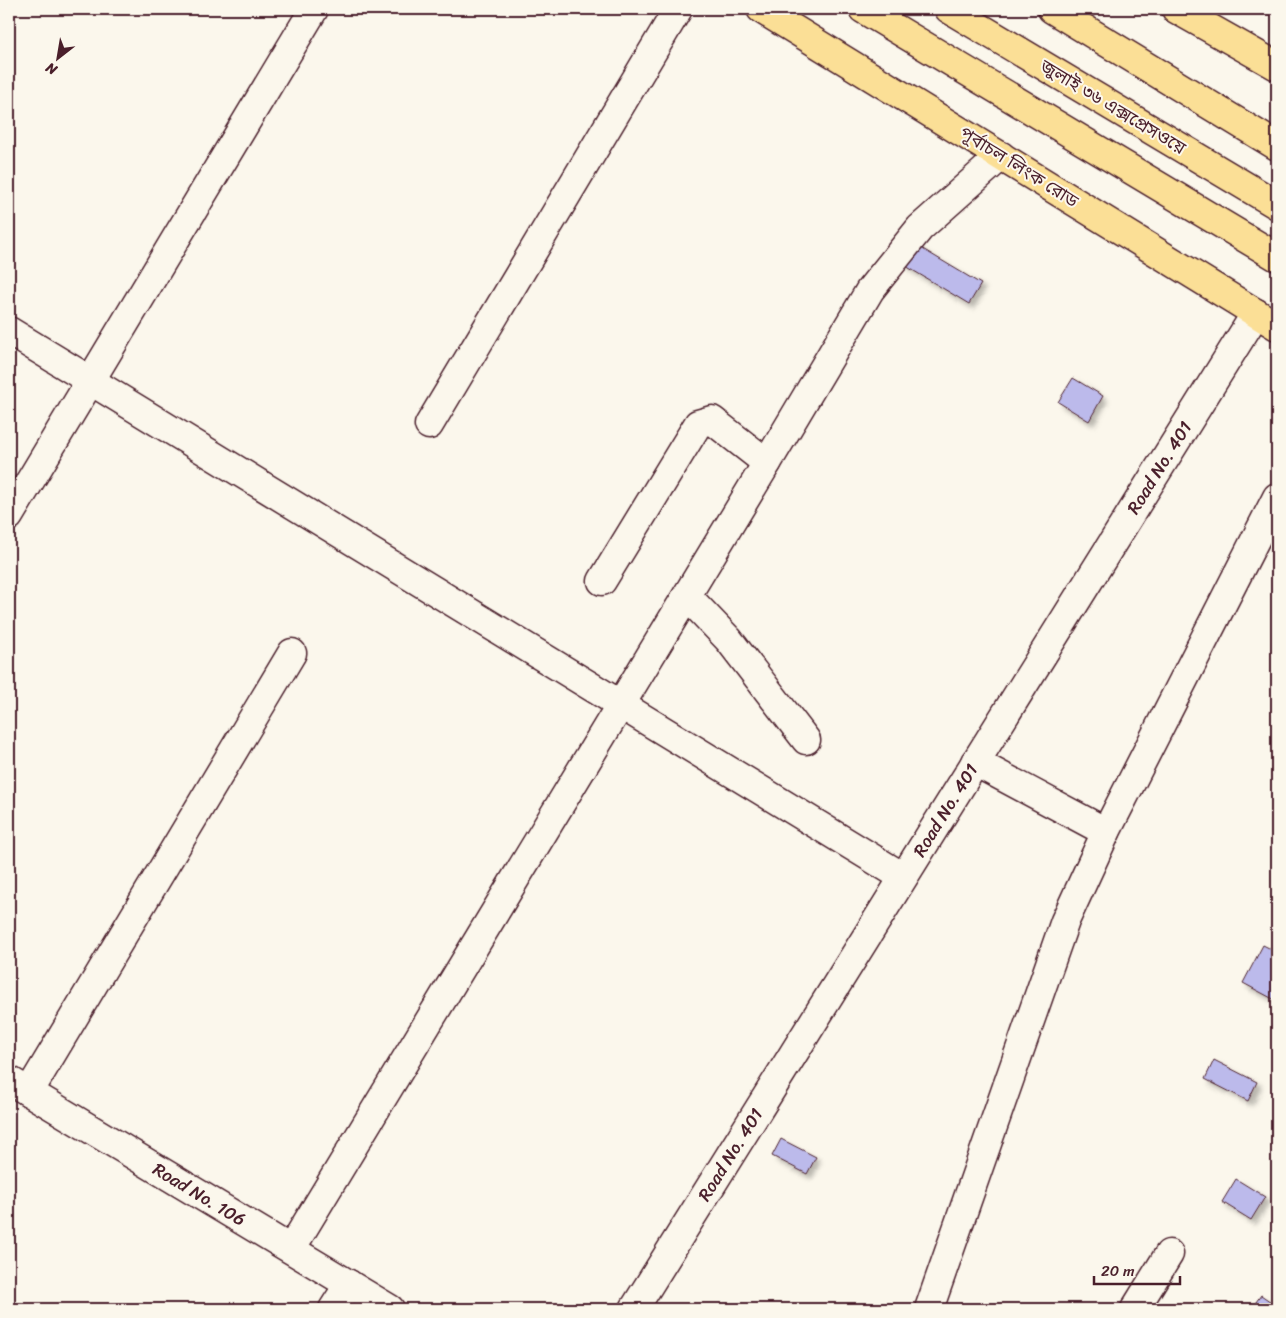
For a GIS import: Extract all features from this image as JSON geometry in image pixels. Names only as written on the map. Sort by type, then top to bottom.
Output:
[{"type":"main road","name":"পূর্বাচল লিংক রোড","points":[[761,9],[1267,319]]},
{"type":"main road","points":[[863,9],[1277,257]]},
{"type":"main road","name":"জুলাই ৩৬ এক্সপ্রেসওয়ে","points":[[949,9],[1277,205]]},
{"type":"main road","points":[[1052,9],[1277,146]]},
{"type":"main road","points":[[1178,10],[1277,66]]},
{"type":"street","points":[[9,516],[314,9]]},
{"type":"street","points":[[429,425],[678,9]]},
{"type":"street","points":[[290,1249],[767,464],[870,290],[920,228],[1001,156]]},
{"type":"street","name":"Road No. 401","points":[[634,1309],[975,762],[1267,319]]},
{"type":"street","points":[[9,331],[903,877]]},
{"type":"street","points":[[602,582],[698,424],[712,420],[767,464]]},
{"type":"street","points":[[929,1309],[1065,921],[1106,832],[1277,497]]},
{"type":"street","points":[[687,596],[730,640],[806,740]]},
{"type":"street","points":[[19,1086],[292,653]]},
{"type":"street","points":[[975,762],[1106,832]]},
{"type":"street","name":"Road No. 106","points":[[19,1086],[390,1309]]},
{"type":"street","points":[[1135,1309],[1169,1254]]},
{"type":"street","points":[[333,1309],[349,1284]]},
{"type":"building","points":[[916,245],[981,284],[969,304],[904,265]]},
{"type":"building","points":[[1073,378],[1103,396],[1089,421],[1058,402]]},
{"type":"building","points":[[1263,945],[1277,952],[1277,995],[1275,1000],[1243,983]]},
{"type":"building","points":[[1214,1060],[1257,1082],[1248,1101],[1205,1079]]},
{"type":"building","points":[[781,1139],[816,1157],[807,1174],[772,1156]]},
{"type":"building","points":[[1236,1179],[1265,1197],[1251,1220],[1222,1202]]},
{"type":"building","points":[[1261,1295],[1277,1306],[1277,1309],[1251,1309]]}]
